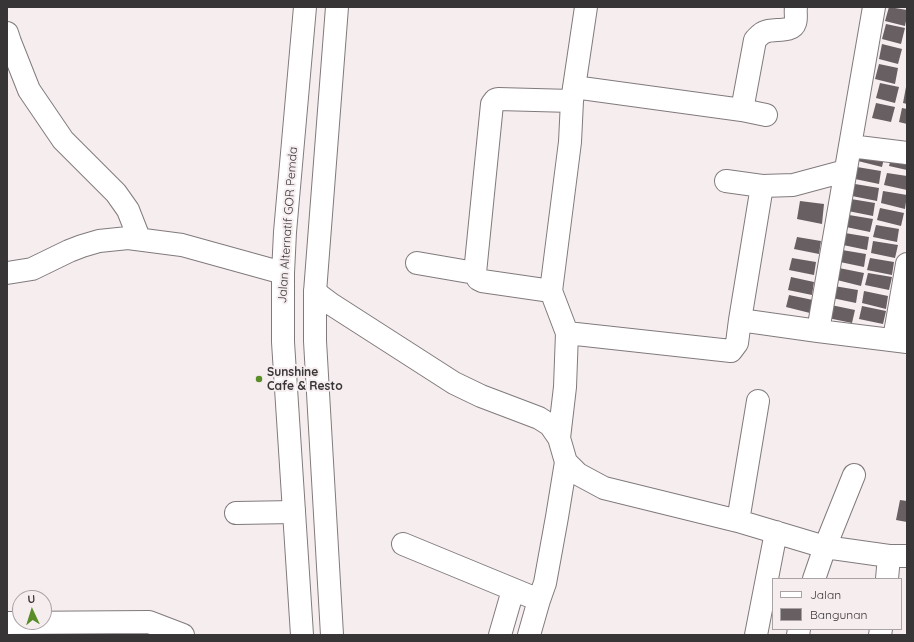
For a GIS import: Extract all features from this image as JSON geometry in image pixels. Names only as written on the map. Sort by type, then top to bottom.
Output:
[{"type":"street","name":"Jalan Alternatif GOR Pemda","points":[[302,635],[283,342],[283,273],[304,7]]},
{"type":"street","points":[[332,635],[315,341],[315,292],[338,7]]},
{"type":"street","points":[[559,438],[566,387],[567,333],[552,291],[570,142],[573,94],[586,7]]},
{"type":"street","points":[[742,110],[755,40],[765,32],[788,29],[794,26],[796,23],[796,7]]},
{"type":"street","points":[[818,331],[874,7]]},
{"type":"street","points":[[7,33],[29,90],[63,140],[116,193],[128,210],[139,238]]},
{"type":"street","points":[[552,291],[482,281],[478,279],[475,273],[493,101],[498,99],[573,94],[742,110],[766,115]]},
{"type":"street","points":[[850,146],[907,153]]},
{"type":"street","points":[[726,181],[762,186],[793,185],[845,172]]},
{"type":"street","points":[[567,333],[731,351],[737,342],[762,186]]},
{"type":"street","points":[[7,273],[32,269],[69,251],[99,241],[139,238],[182,245],[283,273]]},
{"type":"street","points":[[417,263],[475,273]]},
{"type":"street","points":[[740,320],[818,331],[901,340],[907,264]]},
{"type":"street","points":[[315,292],[331,304],[454,383],[481,396],[539,418],[550,425],[559,438],[566,462],[545,583],[538,600],[529,635]]},
{"type":"street","points":[[738,521],[758,401]]},
{"type":"street","points":[[566,462],[578,474],[604,488],[738,521],[825,547],[898,556],[888,578]]},
{"type":"street","points":[[814,578],[854,475]]},
{"type":"street","points":[[236,513],[294,512]]},
{"type":"street","points":[[756,635],[776,532]]},
{"type":"street","points":[[403,544],[538,600]]},
{"type":"street","points":[[500,635],[513,590]]},
{"type":"street","points":[[7,623],[149,622],[183,635]]},
{"type":"building","points":[[889,7],[907,10],[905,26],[885,21]]},
{"type":"building","points":[[886,24],[905,28],[901,44],[882,39]]},
{"type":"building","points":[[882,44],[902,49],[898,64],[879,59]]},
{"type":"building","points":[[879,64],[898,68],[895,84],[875,79]]},
{"type":"building","points":[[880,83],[899,87],[895,103],[876,98]]},
{"type":"building","points":[[907,87],[907,104],[903,103]]},
{"type":"building","points":[[876,103],[895,107],[891,122],[872,118]]},
{"type":"building","points":[[902,108],[907,109],[907,124],[899,122]]},
{"type":"building","points":[[861,149],[885,154],[882,167],[858,161]]},
{"type":"building","points":[[892,154],[907,157],[907,170],[889,166]]},
{"type":"building","points":[[857,167],[881,171],[879,184],[855,179]]},
{"type":"building","points":[[887,173],[907,176],[907,190],[884,185]]},
{"type":"building","points":[[855,184],[879,188],[877,201],[852,196]]},
{"type":"building","points":[[883,191],[907,195],[905,209],[881,203]]},
{"type":"building","points":[[851,199],[875,203],[873,216],[848,211]]},
{"type":"building","points":[[800,201],[824,204],[822,224],[797,219]]},
{"type":"building","points":[[880,208],[904,213],[901,226],[877,220]]},
{"type":"building","points":[[849,215],[873,219],[870,232],[846,227]]},
{"type":"building","points":[[876,225],[899,229],[897,242],[873,237]]},
{"type":"building","points":[[845,233],[869,237],[867,250],[843,245]]},
{"type":"building","points":[[797,237],[821,241],[819,254],[794,249]]},
{"type":"building","points":[[873,241],[898,245],[895,258],[871,253]]},
{"type":"building","points":[[842,250],[866,254],[864,267],[840,262]]},
{"type":"building","points":[[792,258],[816,262],[814,275],[789,270]]},
{"type":"building","points":[[870,258],[894,262],[892,275],[867,270]]},
{"type":"building","points":[[839,268],[864,273],[861,286],[837,280]]},
{"type":"building","points":[[868,273],[892,277],[889,290],[865,285]]},
{"type":"building","points":[[791,277],[814,282],[812,295],[788,290]]},
{"type":"building","points":[[834,286],[858,290],[856,303],[832,298]]},
{"type":"building","points":[[864,291],[888,296],[886,309],[862,303]]},
{"type":"building","points":[[789,295],[813,300],[810,313],[786,307]]},
{"type":"building","points":[[831,305],[855,310],[852,323],[828,318]]},
{"type":"building","points":[[862,306],[886,311],[883,324],[859,319]]},
{"type":"building","points":[[900,500],[907,501],[907,522],[896,520]]},
{"type":"place","name":"Sunshine Cafe & Resto","points":[[259,379]]}]
